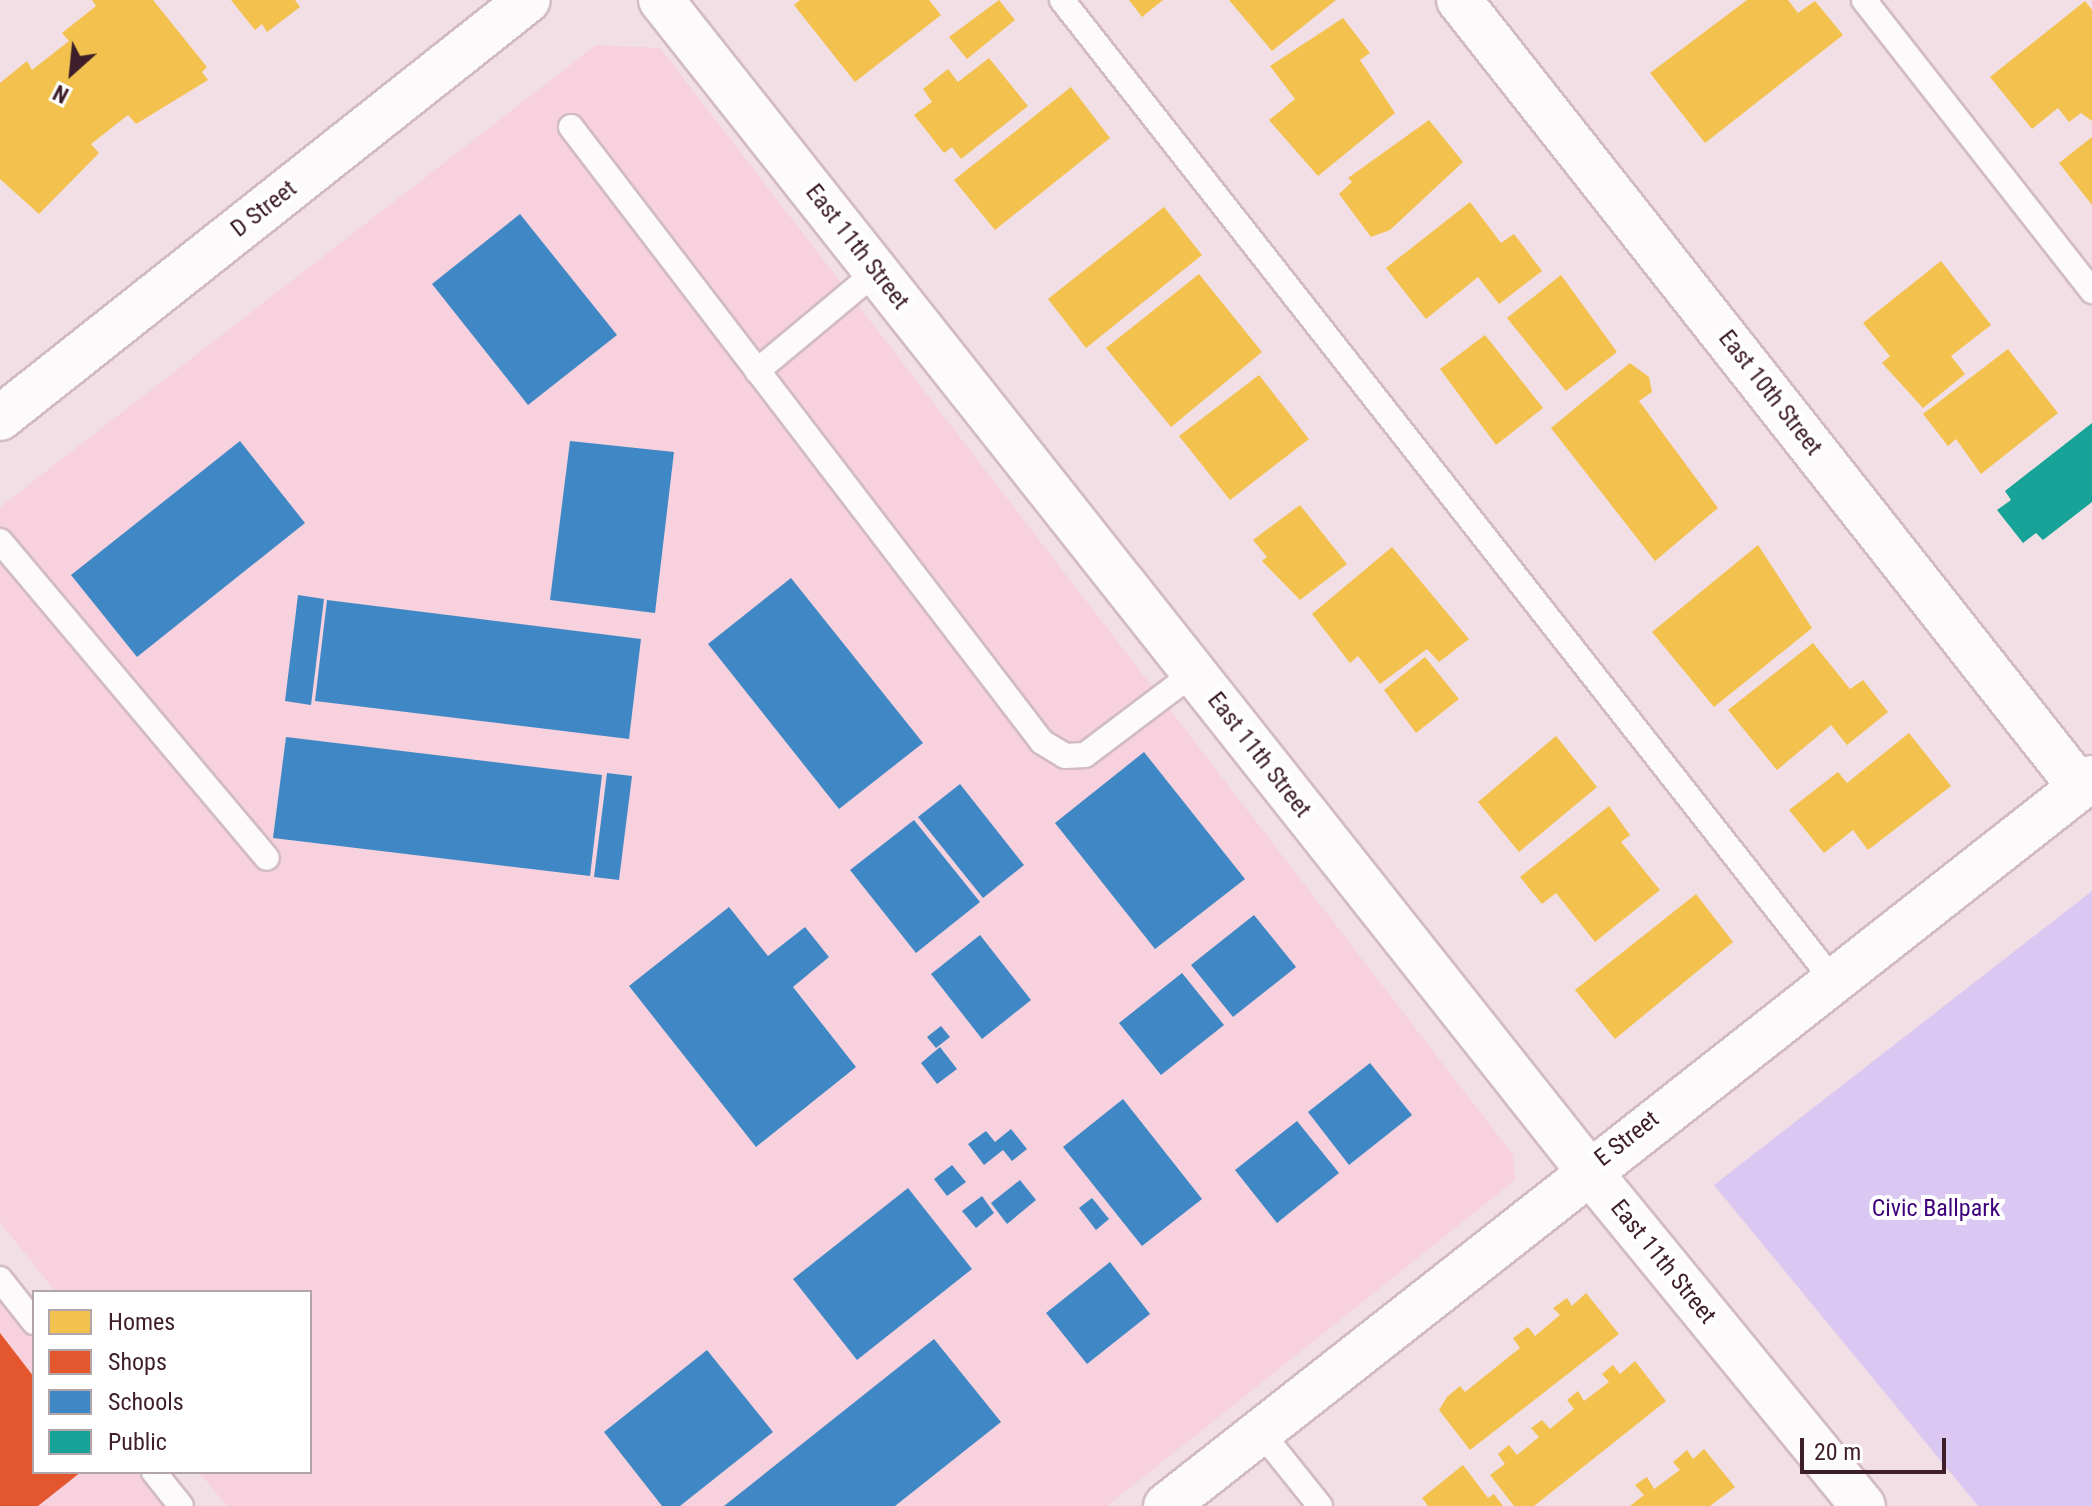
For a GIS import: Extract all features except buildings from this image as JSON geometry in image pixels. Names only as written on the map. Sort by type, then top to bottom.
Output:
[{"type":"street","name":"D Street","points":[[0,418],[528,0]]},
{"type":"street","name":"East 11th Street","points":[[661,0],[1588,1170],[1863,1506]]},
{"type":"street","name":"East 10th Street","points":[[1459,0],[2086,782]]},
{"type":"street","name":"E Street","points":[[1166,1506],[1588,1170],[2086,782]]},
{"type":"lane","points":[[1062,0],[1833,980]]},
{"type":"lane","points":[[1864,0],[2092,291]]},
{"type":"lane","points":[[571,127],[1042,742],[1065,756],[1085,755],[1194,673]]},
{"type":"lane","points":[[757,371],[876,272]]},
{"type":"lane","points":[[0,541],[267,858]]},
{"type":"lane","points":[[0,1279],[32,1319]]},
{"type":"lane","points":[[1260,1431],[1320,1506]]},
{"type":"lane","points":[[156,1474],[181,1506]]},
{"type":"shaded area","points":[[596,45],[660,48],[1513,1155],[1515,1180],[1107,1506],[227,1506],[201,1474],[312,1474],[312,1290],[54,1290],[0,1222],[0,507]]},
{"type":"shaded area","points":[[0,1288],[32,1329],[32,1474],[144,1474],[168,1506],[0,1506]]},
{"type":"green space","name":"Civic Ballpark","points":[[2092,891],[2092,1506],[1978,1506],[1714,1185]]}]
